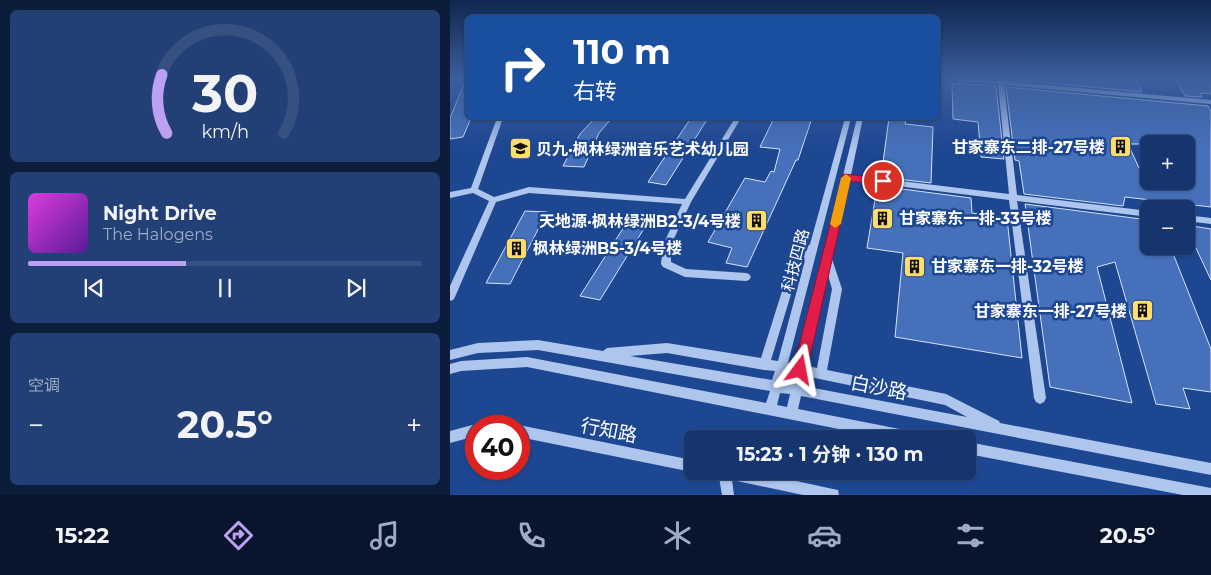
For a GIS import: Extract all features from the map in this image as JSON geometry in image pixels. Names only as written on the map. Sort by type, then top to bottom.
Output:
[{"type":"street","points":[[1002,102],[1040,398]]},
{"type":"street","points":[[474,190],[499,120]]},
{"type":"street","points":[[737,120],[687,202],[667,245],[666,264],[685,273],[746,277]]},
{"type":"street","name":"科技四路","points":[[770,410],[847,120]]},
{"type":"street","name":"科技四路","points":[[791,414],[860,120]]},
{"type":"street","points":[[846,177],[1140,213]]},
{"type":"street","points":[[450,195],[474,190],[493,200],[529,190],[687,202]]},
{"type":"street","points":[[450,297],[493,200]]},
{"type":"street","points":[[1195,219],[1211,221]]},
{"type":"street","points":[[764,365],[795,266],[814,244]]},
{"type":"street","points":[[821,374],[837,289],[827,259]]},
{"type":"street","name":"白沙路","points":[[450,354],[478,348],[538,345],[796,390],[1211,469]]},
{"type":"street","points":[[593,354],[668,348],[800,370],[946,400],[1004,430]]},
{"type":"street","points":[[450,369],[461,366],[527,362],[874,430]]},
{"type":"street","points":[[450,437],[465,433]]},
{"type":"street","name":"行知路","points":[[530,433],[684,464]]},
{"type":"street","points":[[976,450],[1211,494]]},
{"type":"street","points":[[724,480],[728,495]]},
{"type":"street","points":[[761,480],[833,495]]},
{"type":"building","points":[[457,102],[465,102],[465,120],[470,120],[463,137],[450,139],[450,118]]},
{"type":"building","points":[[953,102],[998,102],[1004,159],[981,157],[978,122],[953,119]]},
{"type":"building","points":[[1008,102],[1167,102],[1208,106],[1211,111],[1211,207],[1195,205],[1195,200],[1151,200],[1125,197],[1123,206],[1024,194],[1019,161],[1015,160]]},
{"type":"building","points":[[593,120],[610,120],[599,133],[584,167],[563,166],[580,134]]},
{"type":"building","points":[[690,120],[707,120],[666,185],[648,182]]},
{"type":"building","name":"天地源·枫林绿洲B2-3/4号楼","points":[[773,120],[811,120],[798,160],[796,160],[747,267],[726,263],[732,248],[708,242],[745,178],[765,182],[771,171],[774,172],[780,149],[760,147]]},
{"type":"building","points":[[889,120],[906,120],[905,124],[933,127],[931,183],[881,177]]},
{"type":"building","points":[[877,187],[971,198],[972,213],[1007,218],[1022,358],[895,337],[903,253],[867,248]]},
{"type":"building","points":[[1025,204],[1140,219],[1140,255],[1174,255],[1211,349],[1211,392],[1183,388],[1190,409],[1156,404],[1115,262],[1097,267],[1132,403],[1050,387]]},
{"type":"building","name":"枫林绿洲B5-3/4号楼","points":[[525,211],[547,212],[510,284],[486,283]]},
{"type":"building","points":[[629,219],[648,222],[600,300],[580,296]]},
{"type":"building","points":[[1195,226],[1211,229],[1211,280],[1195,246]]},
{"type":"slow traffic","points":[[835,224],[846,178]]},
{"type":"place","name":"甘家寨东二排-27号楼","points":[[1121,147]]},
{"type":"place","name":"贝九·枫林绿洲音乐艺术幼儿园","points":[[520,149]]},
{"type":"place","name":"甘家寨东一排-33号楼","points":[[883,218]]},
{"type":"place","name":"天地源·枫林绿洲B2-3/4号楼","points":[[757,221]]},
{"type":"place","name":"枫林绿洲B5-3/4号楼","points":[[517,248]]},
{"type":"place","name":"甘家寨东一排-32号楼","points":[[915,266]]},
{"type":"place","name":"甘家寨东一排-27号楼","points":[[1143,311]]},
{"type":"route","points":[[800,370],[846,177],[883,181]]}]
